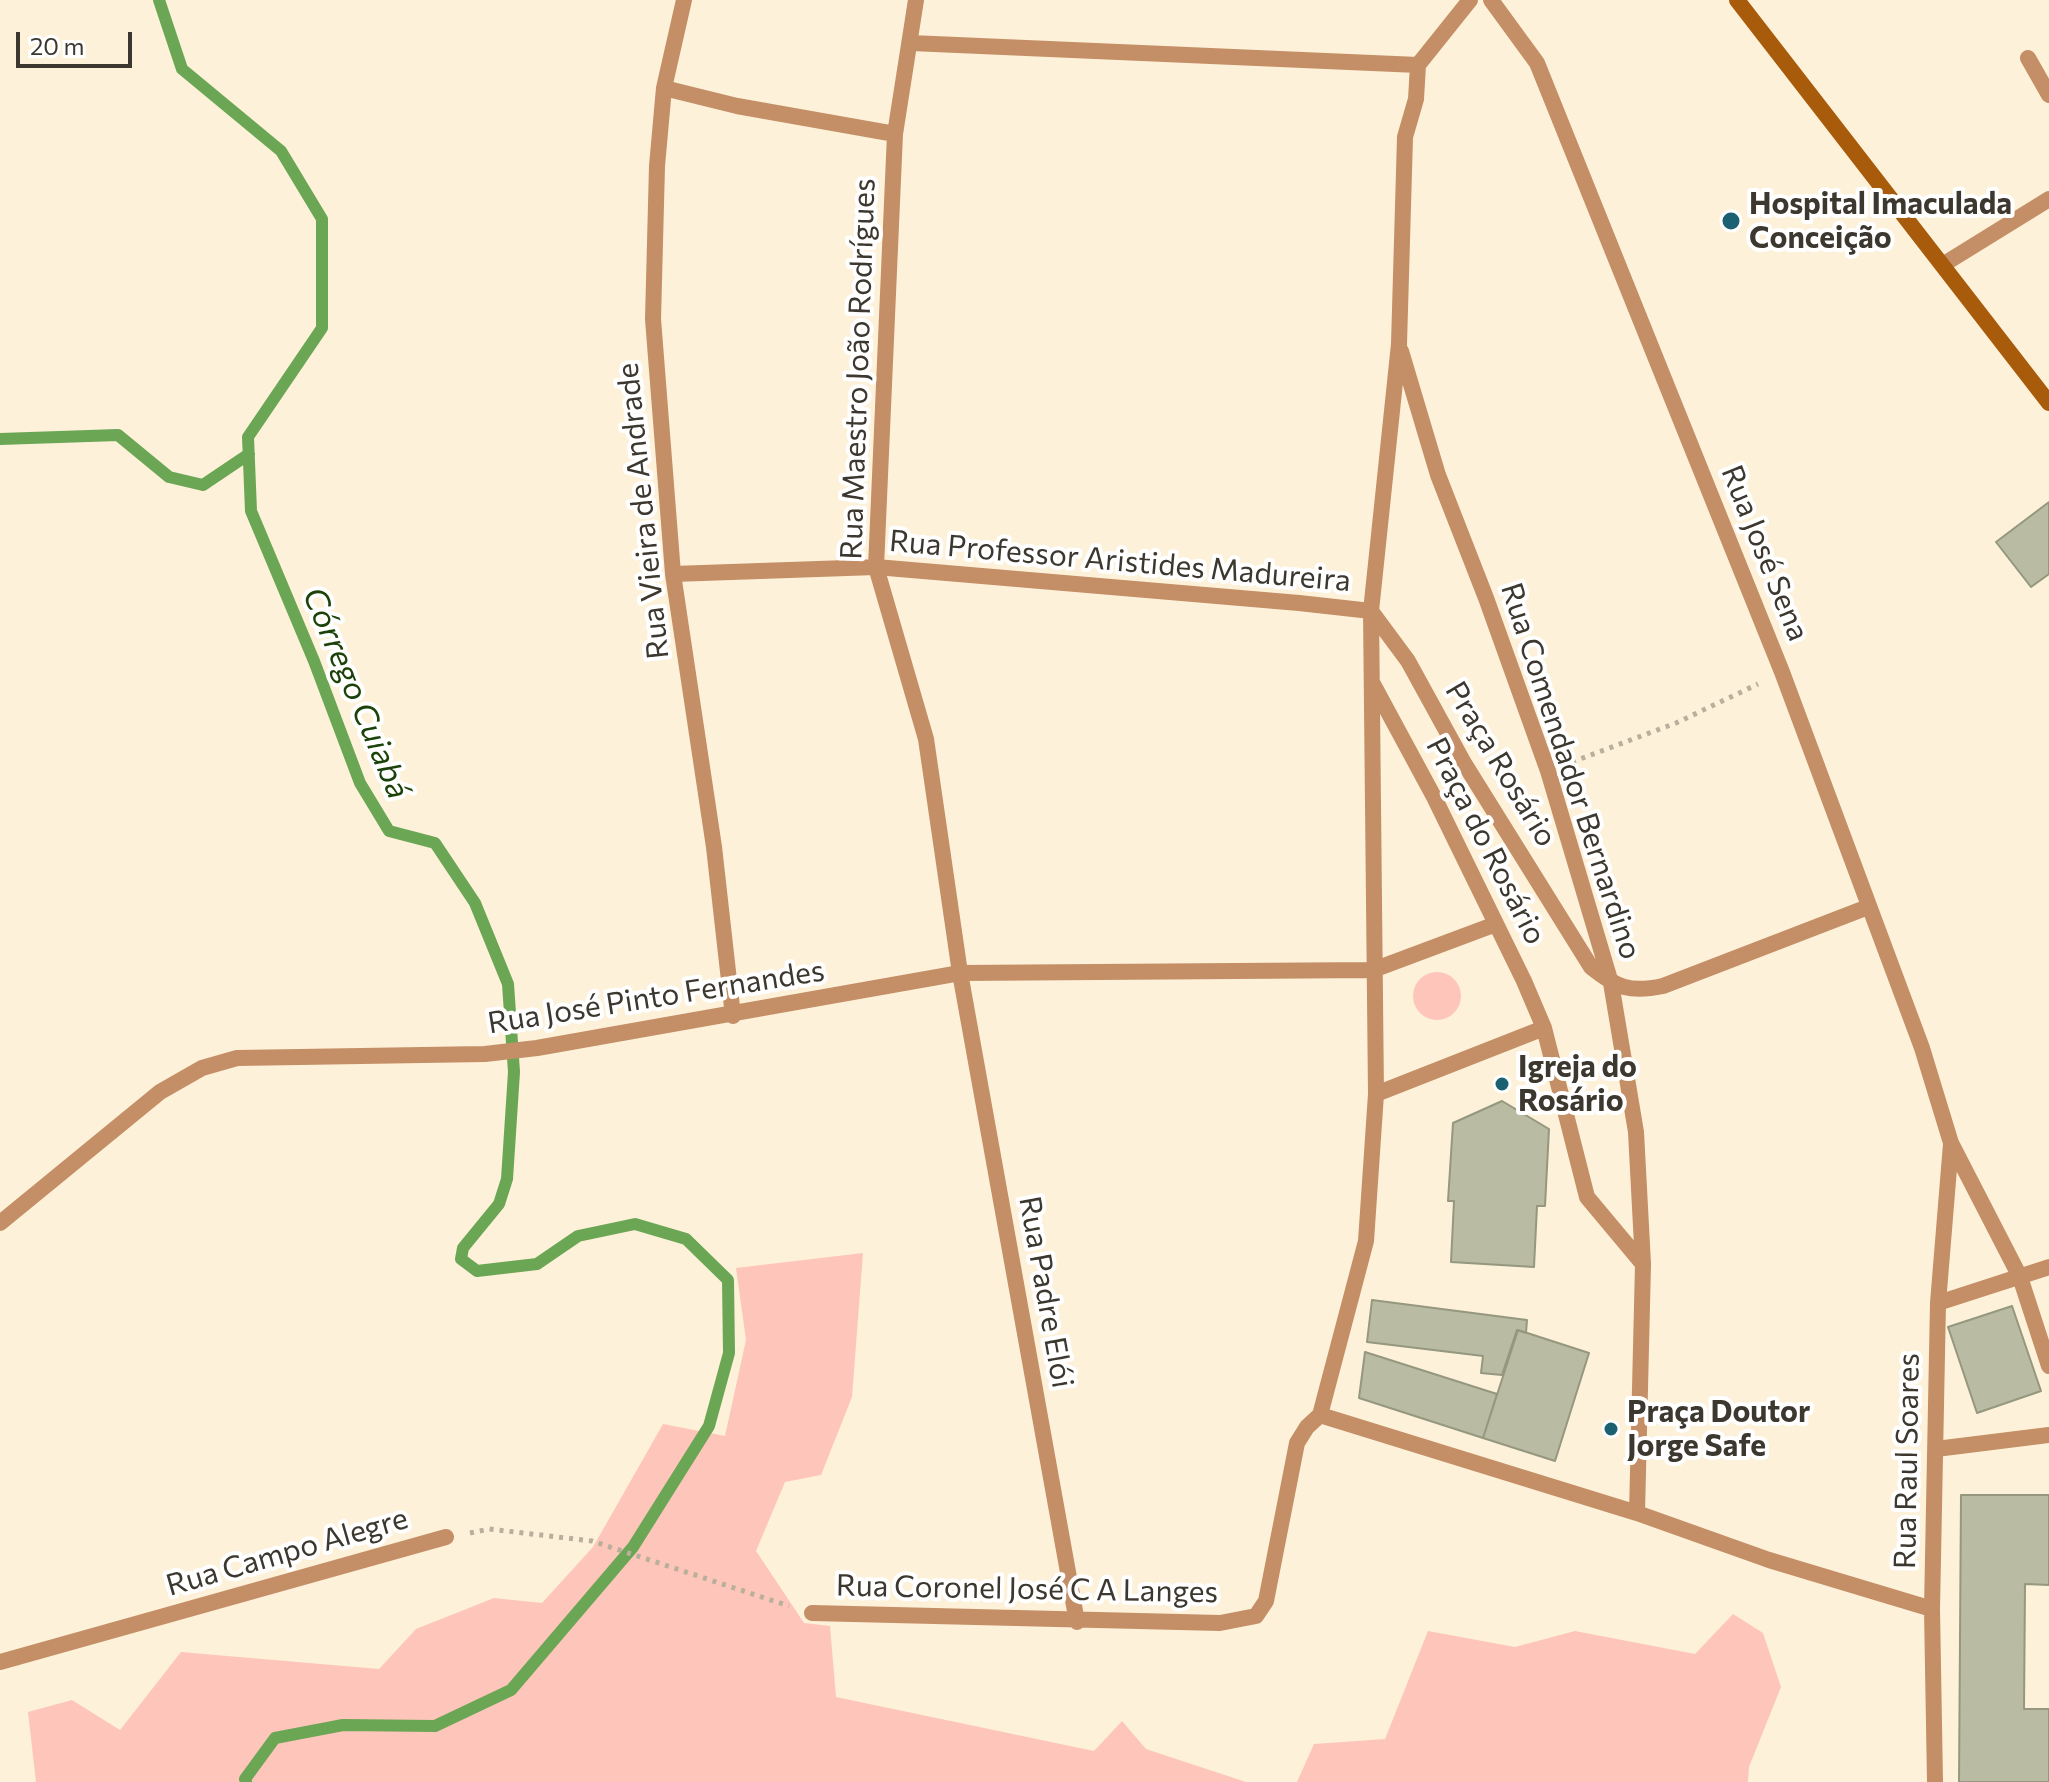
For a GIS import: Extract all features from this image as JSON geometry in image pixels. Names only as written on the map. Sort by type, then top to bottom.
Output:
[{"type":"main road","points":[[1737,0],[2049,403]]},
{"type":"street","name":"Rua Vieira de Andrade","points":[[684,0],[664,88],[657,166],[653,319],[673,574],[714,847],[733,1016]]},
{"type":"street","name":"Rua Maestro João Rodrígues","points":[[916,0],[895,134],[876,567],[926,739],[960,973]]},
{"type":"street","points":[[911,43],[1418,65],[1470,0]]},
{"type":"street","name":"Rua José Sena","points":[[1491,0],[1537,63],[1782,672],[1922,1048],[1951,1143]]},
{"type":"street","points":[[2028,58],[2049,95]]},
{"type":"street","name":"Rua Comendador Bernardino","points":[[1320,1415],[1366,1241],[1376,1094],[1371,611],[1399,344],[1405,137],[1416,99],[1418,65]]},
{"type":"street","points":[[664,88],[768,112],[895,134]]},
{"type":"street","points":[[1944,264],[2049,199]]},
{"type":"street","name":"Rua Comendador Bernardino","points":[[1399,344],[1438,475],[1548,771],[1611,983],[1636,1132],[1643,1264],[1637,1513]]},
{"type":"street","name":"Rua Professor Aristides Madureira","points":[[673,574],[876,567],[1371,611]]},
{"type":"street","name":"Praça Rosário","points":[[1371,611],[1408,661],[1464,763],[1591,967],[1611,983]]},
{"type":"street","name":"Praça do Rosário","points":[[1372,682],[1434,797],[1544,1028],[1587,1197],[1643,1264]]},
{"type":"street","points":[[1611,983],[1640,991],[1663,986],[1868,907]]},
{"type":"street","points":[[1373,970],[1496,924]]},
{"type":"street","name":"Rua José Pinto Fernandes","points":[[0,1223],[160,1092],[202,1068],[237,1058],[485,1054],[537,1048],[733,1016],[960,973],[1373,970]]},
{"type":"street","name":"Rua Padre Elói","points":[[960,973],[1077,1622]]},
{"type":"street","points":[[1376,1094],[1544,1028]]},
{"type":"street","points":[[1951,1143],[2020,1277],[2049,1366]]},
{"type":"street","name":"Rua Raul Soares","points":[[1935,1782],[1932,1609],[1938,1303],[1951,1143]]},
{"type":"street","points":[[1938,1303],[2049,1267]]},
{"type":"street","points":[[1320,1415],[1637,1513],[1769,1560],[1932,1609]]},
{"type":"street","name":"Rua Coronel José C A Langes","points":[[812,1613],[1077,1622],[1220,1623],[1256,1616],[1266,1601],[1297,1443],[1307,1427],[1320,1415]]},
{"type":"street","points":[[1936,1449],[2049,1435]]},
{"type":"street","name":"Rua Campo Alegre","points":[[0,1662],[446,1537]]},
{"type":"path","points":[[1548,771],[1676,723],[1782,672]]},
{"type":"path","name":"Rua Campo Alegre","points":[[446,1537],[489,1529],[592,1541]]},
{"type":"path","name":"Rua Coronel José C A Langes","points":[[592,1541],[812,1613]]},
{"type":"shaded area","points":[[1437,972],[1454,979],[1461,996],[1454,1013],[1437,1020],[1420,1013],[1413,996],[1420,979]]},
{"type":"shaded area","points":[[863,1253],[852,1397],[821,1475],[785,1482],[756,1551],[804,1623],[830,1626],[836,1697],[1094,1751],[1122,1721],[1146,1749],[1246,1782],[36,1782],[28,1712],[72,1700],[120,1730],[181,1652],[379,1669],[416,1629],[494,1598],[542,1603],[593,1547],[663,1424],[725,1436],[746,1340],[736,1268]]},
{"type":"shaded area","points":[[1733,1614],[1763,1633],[1781,1687],[1749,1767],[1748,1782],[1297,1782],[1314,1744],[1385,1739],[1428,1631],[1515,1647],[1575,1631],[1695,1654]]},
{"type":"building","points":[[2049,502],[2049,574],[2031,587],[1996,542]]},
{"type":"building","points":[[1502,1101],[1549,1129],[1545,1206],[1537,1206],[1534,1267],[1451,1262],[1454,1201],[1448,1201],[1453,1123]]},
{"type":"building","points":[[1372,1300],[1527,1320],[1526,1333],[1517,1330],[1502,1375],[1481,1373],[1483,1356],[1367,1342]]},
{"type":"building","points":[[2012,1306],[2041,1391],[1977,1413],[1948,1327]]},
{"type":"building","points":[[1518,1330],[1589,1353],[1555,1461],[1483,1438]]},
{"type":"building","points":[[1365,1352],[1497,1394],[1483,1438],[1359,1398]]},
{"type":"building","points":[[1961,1495],[2049,1495],[2049,1585],[2025,1584],[2024,1709],[2049,1709],[2049,1782],[1959,1782]]},
{"type":"waterway","name":"Córrego Cuiabá","points":[[159,0],[182,69],[281,151],[322,219],[322,328],[248,437],[251,511],[314,661],[360,783],[389,831],[435,843],[475,903],[508,984],[514,1072],[507,1179],[499,1204],[463,1248],[461,1259],[477,1271],[537,1264],[578,1236],[635,1224],[686,1239],[728,1280],[729,1353],[709,1426],[633,1547],[511,1690],[435,1726],[343,1725],[275,1738],[245,1779],[246,1782]]},
{"type":"waterway","points":[[0,439],[118,435],[169,477],[203,485],[249,454]]},
{"type":"place","name":"Hospital Imaculada Conceição","points":[[1731,221]]},
{"type":"place","name":"Igreja do Rosário","points":[[1502,1084]]},
{"type":"place","name":"Praça Doutor Jorge Safe","points":[[1611,1429]]}]
